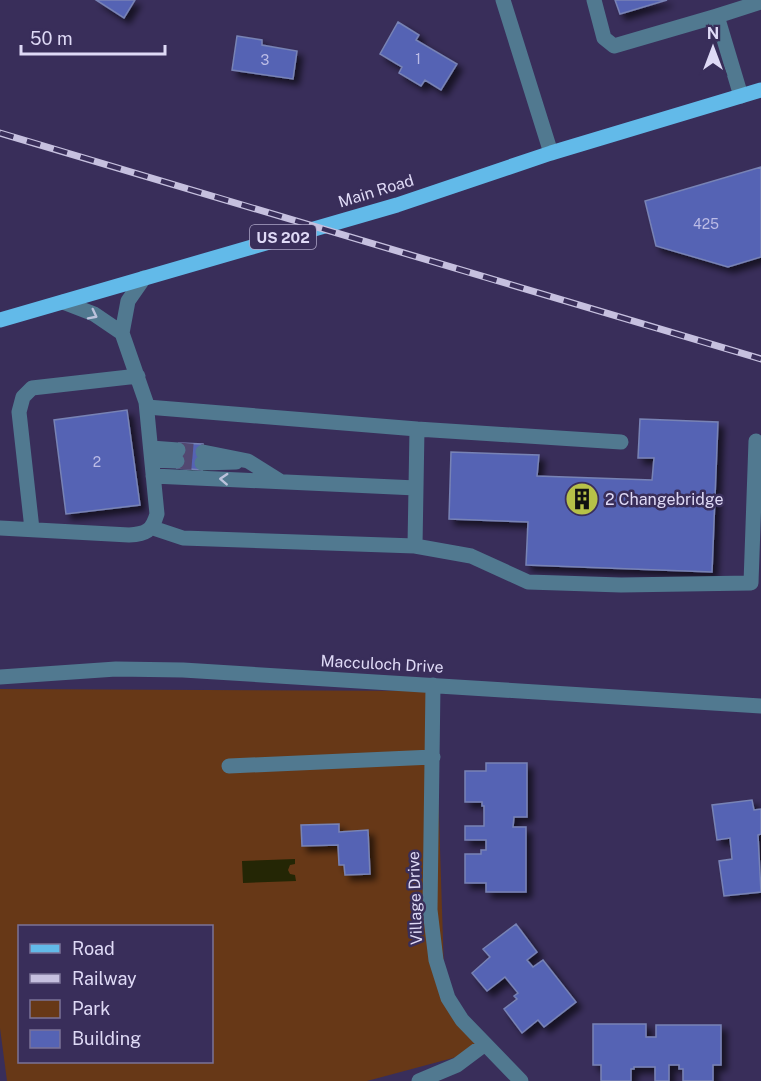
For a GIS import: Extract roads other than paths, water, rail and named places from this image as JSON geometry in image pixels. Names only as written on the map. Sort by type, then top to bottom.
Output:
[{"type":"main road","name":"Main Road","points":[[0,320],[397,205],[551,153],[761,90]]},
{"type":"street","points":[[503,0],[551,153]]},
{"type":"street","points":[[594,0],[604,38],[614,46],[761,2]]},
{"type":"street","points":[[717,16],[741,96]]},
{"type":"street","points":[[0,528],[129,535],[143,534],[153,528],[157,514],[147,407],[122,333],[128,301],[144,278]]},
{"type":"street","points":[[63,302],[94,314],[122,333]]},
{"type":"street","points":[[32,529],[19,412],[23,397],[32,388],[138,376]]},
{"type":"street","points":[[147,407],[417,429],[621,442]]},
{"type":"street","points":[[415,546],[417,429]]},
{"type":"street","points":[[153,528],[183,538],[415,546],[471,556],[528,582],[621,585],[751,583],[756,441]]},
{"type":"street","points":[[151,454],[178,456]]},
{"type":"street","points":[[202,457],[248,461],[283,483]]},
{"type":"street","points":[[153,476],[416,488]]},
{"type":"street","name":"Macculoch Drive","points":[[0,677],[116,669],[258,674],[761,706]]},
{"type":"street","name":"Village Drive","points":[[433,685],[430,910],[436,960],[448,998],[462,1020],[520,1081]]},
{"type":"street","points":[[229,766],[433,757]]},
{"type":"street","points":[[419,1081],[457,1065],[484,1044]]},
{"type":"tunnel","points":[[178,450],[203,452]]},
{"type":"tunnel","points":[[177,461],[202,463]]},
{"type":"railway","points":[[0,133],[761,359]]},
{"type":"place","name":"2 Changebridge","points":[[582,499]]}]
